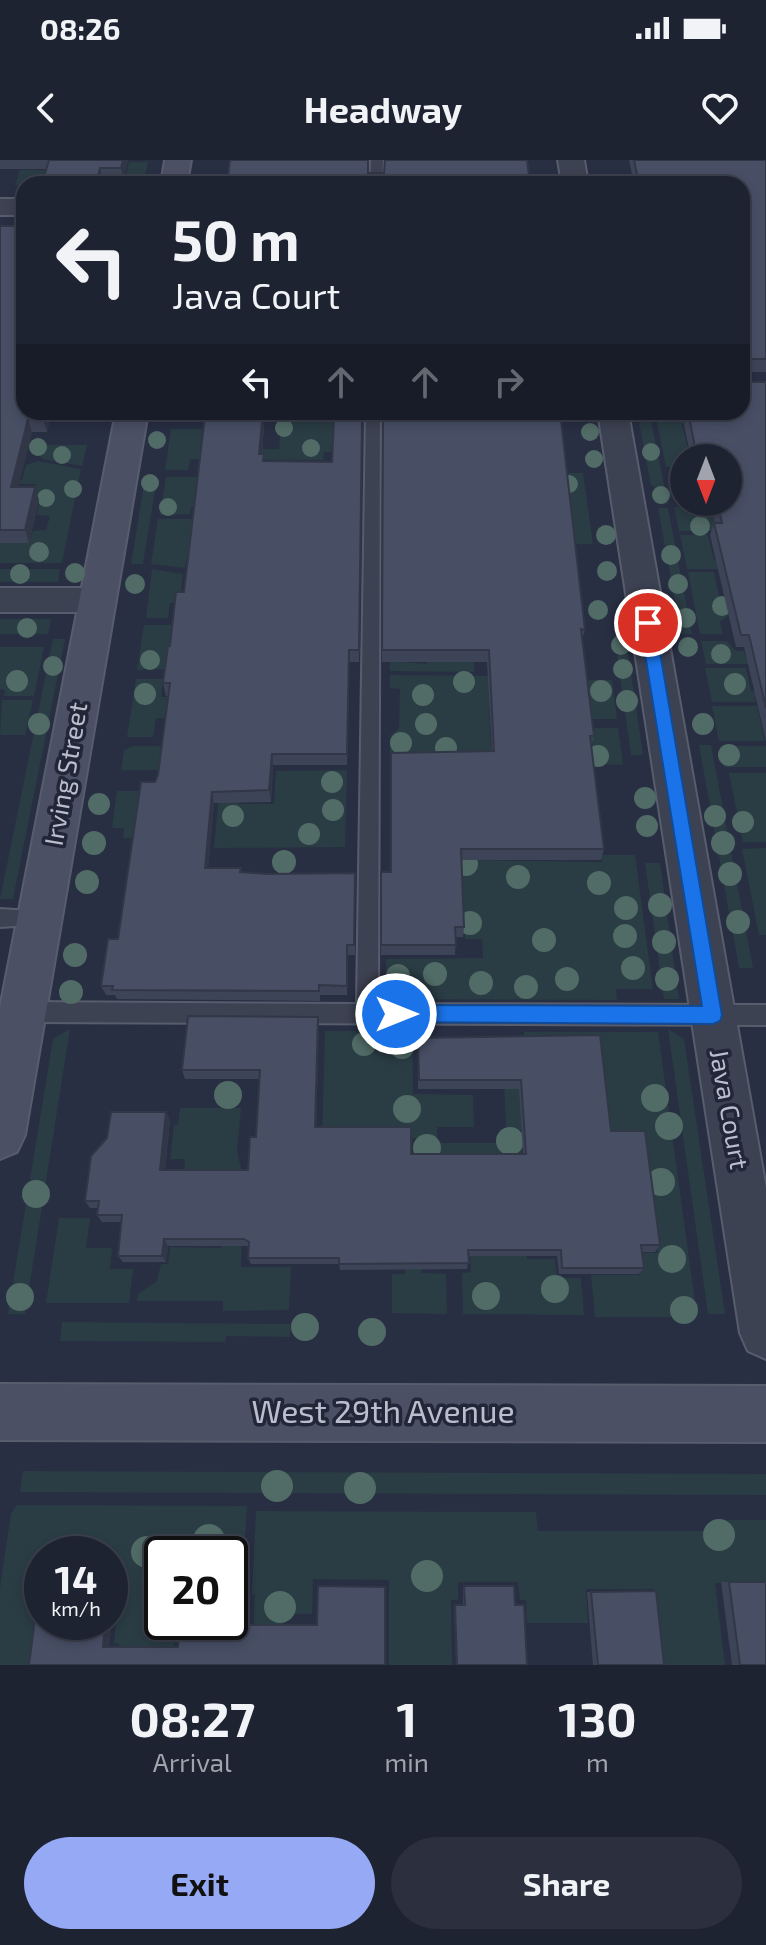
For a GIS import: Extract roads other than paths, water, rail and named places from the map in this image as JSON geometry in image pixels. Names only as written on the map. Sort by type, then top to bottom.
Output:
[{"type":"street","name":"Irving Street","points":[[0,1135],[131,420]]},
{"type":"street","name":"Java Court","points":[[614,420],[766,1333]]},
{"type":"street","points":[[0,600],[98,600]]},
{"type":"street","name":"West 29th Avenue","points":[[0,1412],[766,1414]]},
{"type":"lane","points":[[367,1014],[373,420]]},
{"type":"lane","points":[[0,918],[40,918]]},
{"type":"lane","points":[[23,1012],[766,1015]]}]
